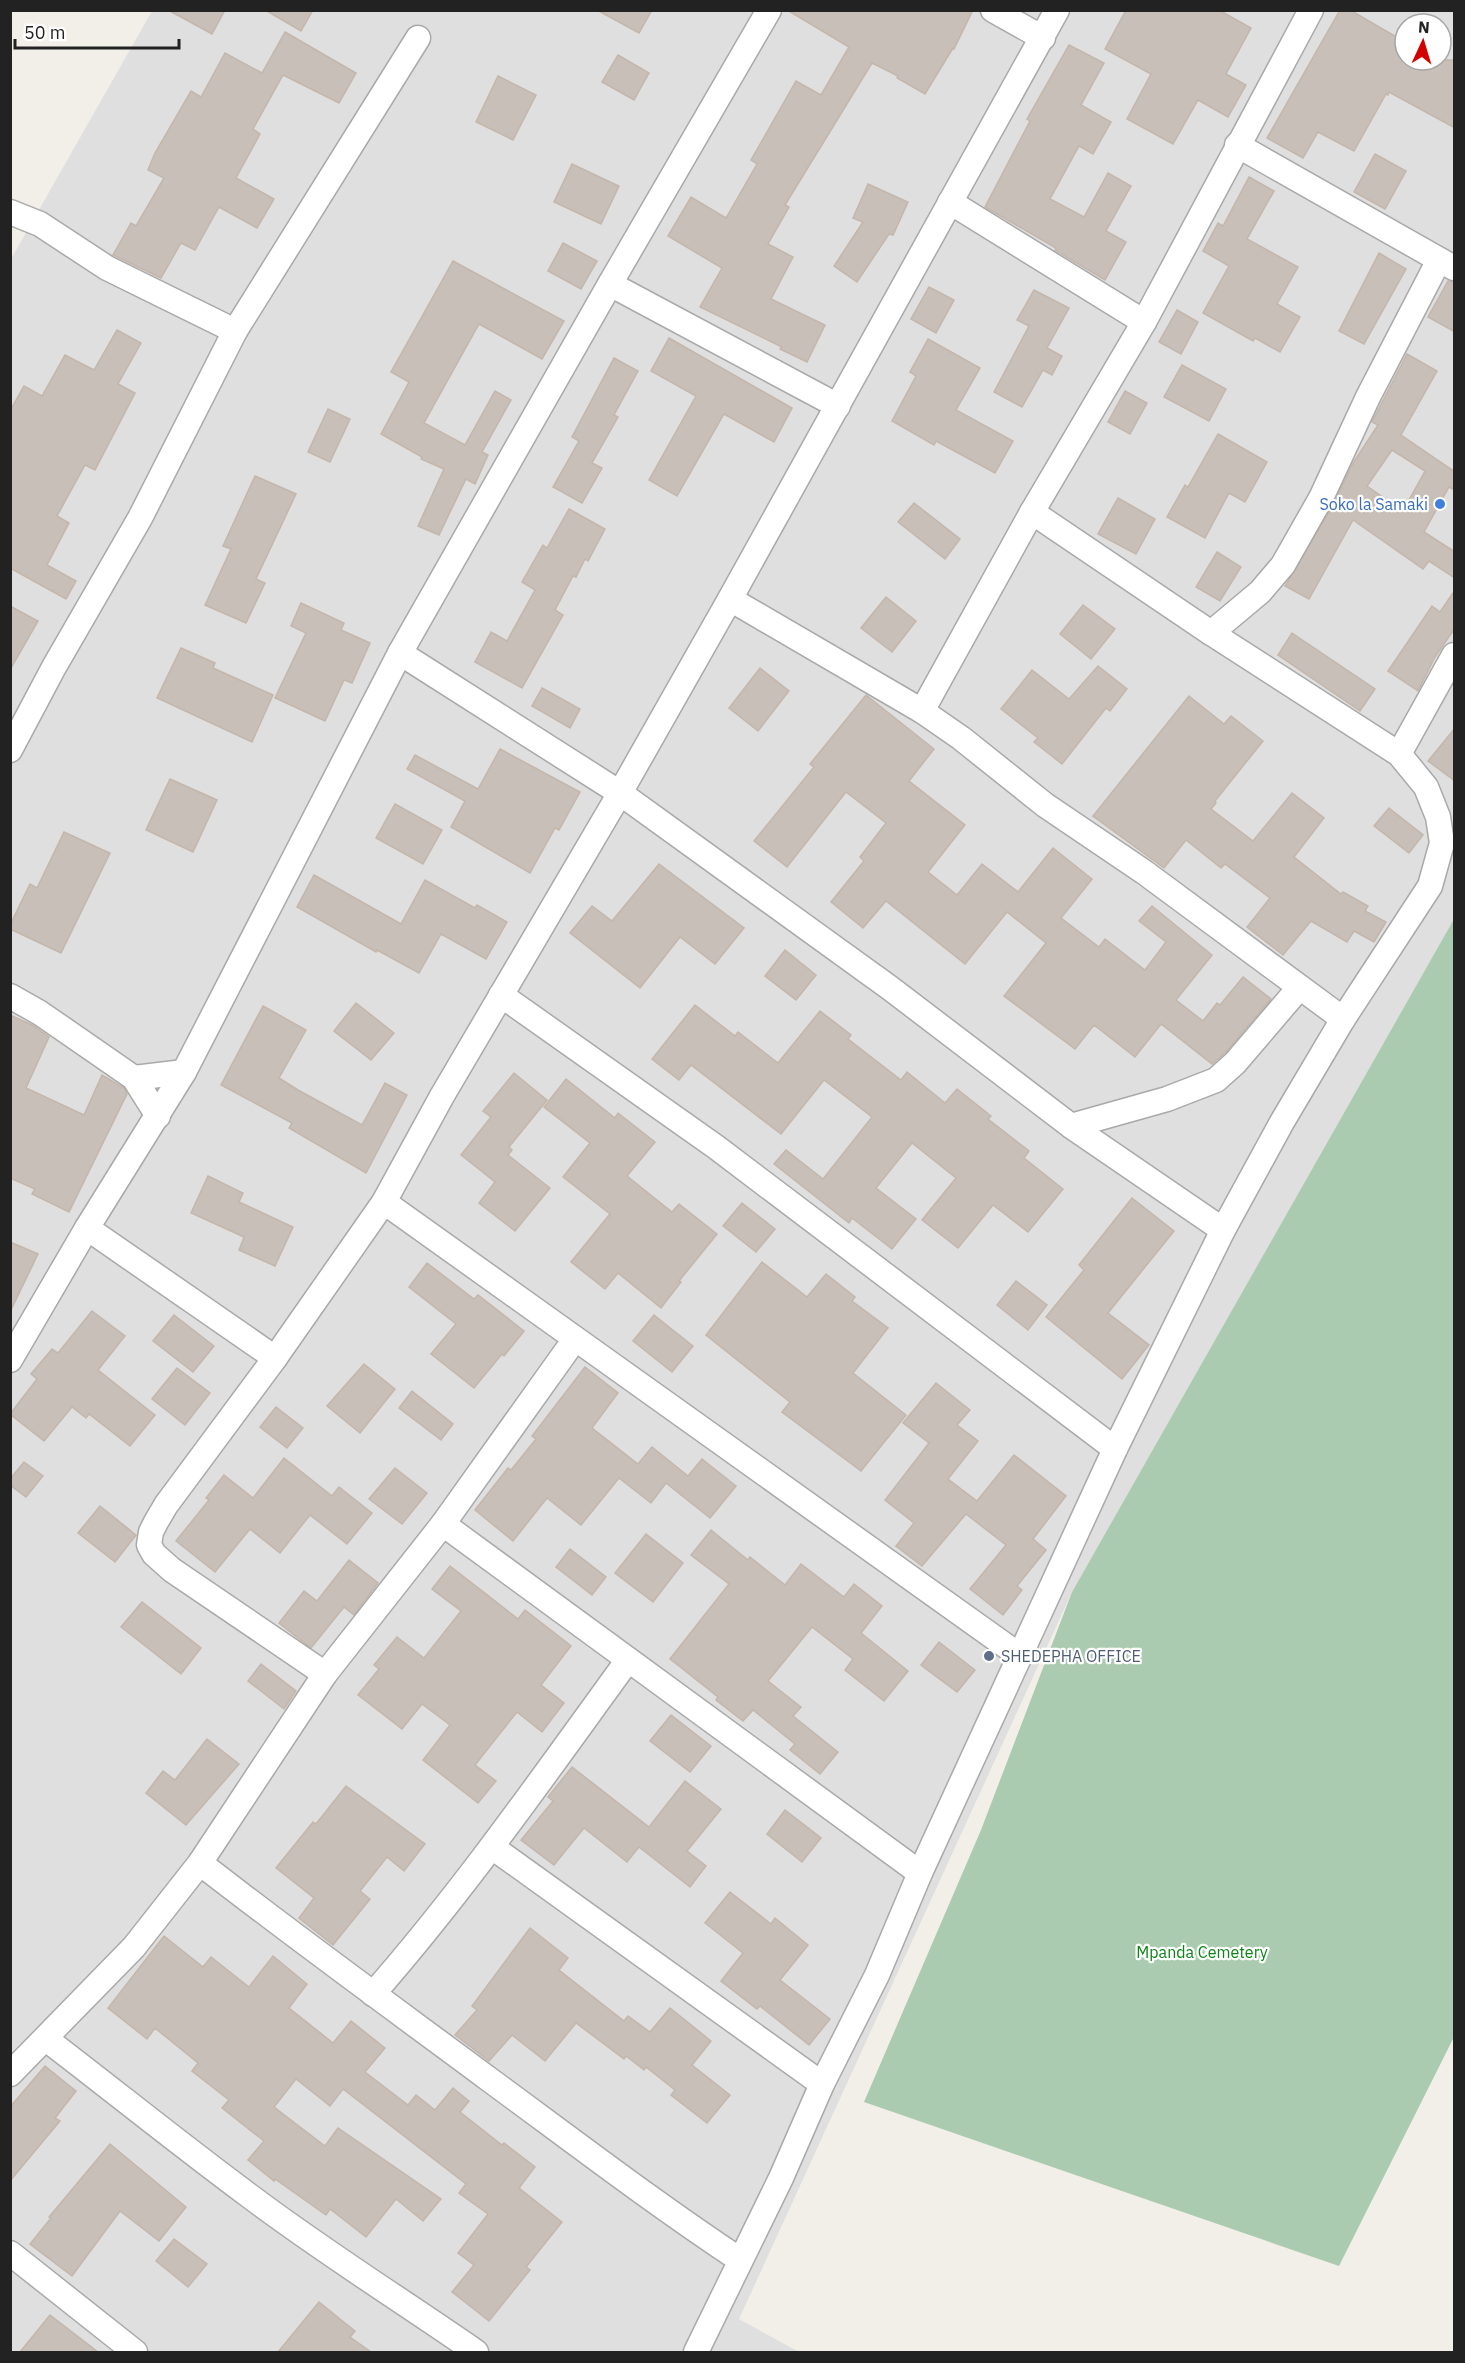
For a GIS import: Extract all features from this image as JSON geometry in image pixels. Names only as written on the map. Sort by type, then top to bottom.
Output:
[{"type":"street","points":[[10,1360],[87,1228],[184,1072],[400,653],[769,10]]},
{"type":"street","points":[[993,10],[1043,38]]},
{"type":"street","points":[[325,1674],[172,1570],[154,1554],[149,1545],[151,1532],[166,1505],[275,1358],[384,1202],[442,1096],[620,793],[730,599],[1057,10]]},
{"type":"street","points":[[921,711],[1032,512],[1144,322],[1311,10]]},
{"type":"street","points":[[10,750],[54,667],[140,519],[235,331],[418,38]]},
{"type":"street","points":[[1211,633],[1260,592],[1283,565],[1321,498],[1368,397],[1447,264],[1237,145]]},
{"type":"street","points":[[950,202],[1144,322]]},
{"type":"street","points":[[10,212],[40,224],[107,268],[235,331]]},
{"type":"street","points":[[610,284],[838,406]]},
{"type":"street","points":[[1032,512],[1211,633],[1399,754],[1426,787],[1438,817],[1442,843],[1430,886]]},
{"type":"street","points":[[730,599],[921,711],[961,738],[1045,805],[1144,872],[1343,1019]]},
{"type":"street","points":[[400,653],[620,793],[890,988],[1071,1126],[1223,1230]]},
{"type":"street","points":[[1399,754],[1455,655]]},
{"type":"street","points":[[696,2352],[781,2178],[822,2084],[877,1976],[920,1873],[1115,1449],[1223,1230],[1282,1122],[1343,1019],[1430,886],[1455,865]]},
{"type":"street","points":[[1071,1126],[1167,1099],[1216,1080],[1235,1063],[1299,987]]},
{"type":"street","points":[[501,995],[716,1147],[1115,1449]]},
{"type":"street","points":[[10,996],[40,1013],[134,1078],[158,1116]]},
{"type":"street","points":[[134,1078],[184,1072]]},
{"type":"street","points":[[384,1202],[1020,1656]]},
{"type":"street","points":[[87,1228],[275,1358]]},
{"type":"street","points":[[10,2074],[134,1947],[200,1863],[325,1674],[443,1524],[575,1339]]},
{"type":"street","points":[[443,1524],[920,1873]]},
{"type":"street","points":[[373,1994],[428,1932],[628,1660]]},
{"type":"street","points":[[492,1847],[822,2084]]},
{"type":"street","points":[[200,1863],[609,2170],[740,2260]]},
{"type":"street","points":[[46,2038],[251,2197],[356,2272],[476,2352]]},
{"type":"street","points":[[10,2253],[135,2352]]},
{"type":"shaded area","points":[[152,11],[1454,11],[1454,919],[1072,1592],[739,2319],[799,2352],[11,2352],[11,259]]},
{"type":"green space","name":"Mpanda Cemetery","points":[[1454,919],[1454,2037],[1339,2266],[864,2102],[981,1830],[1072,1592]]},
{"type":"building","points":[[168,10],[225,10],[212,34]]},
{"type":"building","points":[[265,10],[313,10],[301,31]]},
{"type":"building","points":[[597,10],[652,10],[639,33]]},
{"type":"building","points":[[787,10],[973,10],[954,49],[925,94],[897,78],[898,76],[872,63],[785,205],[789,207],[768,244],[793,257],[771,299],[825,325],[807,362],[780,349],[782,347],[700,307],[722,268],[668,236],[691,197],[726,218],[757,164],[751,160],[796,81],[821,95],[849,47]]},
{"type":"building","points":[[1126,10],[1219,10],[1251,28],[1226,74],[1246,85],[1228,117],[1198,100],[1173,144],[1127,119],[1151,74],[1105,49]]},
{"type":"building","points":[[1340,10],[1350,10],[1393,35],[1393,72],[1453,72],[1453,60],[1455,60],[1455,128],[1389,92],[1354,151],[1318,132],[1303,158],[1267,138]]},
{"type":"building","points":[[285,32],[356,73],[339,103],[283,75],[253,129],[260,134],[236,178],[274,199],[257,228],[219,207],[195,250],[181,243],[161,278],[113,255],[131,223],[136,226],[164,178],[148,170],[155,153],[191,91],[201,97],[225,53],[262,73]]},
{"type":"building","points":[[1069,45],[1104,63],[1081,105],[1111,122],[1093,154],[1079,146],[1050,199],[1084,217],[1108,173],[1131,186],[1106,231],[1126,242],[1105,280],[1055,250],[1056,248],[985,207],[1030,121],[1027,119]]},
{"type":"building","points":[[618,55],[649,73],[634,100],[602,82]]},
{"type":"building","points":[[498,76],[536,95],[513,140],[476,122]]},
{"type":"building","points":[[1375,154],[1406,171],[1385,209],[1354,192]]},
{"type":"building","points":[[572,164],[619,186],[601,224],[554,202]]},
{"type":"building","points":[[1249,177],[1274,191],[1247,239],[1298,267],[1277,304],[1300,317],[1280,352],[1255,338],[1253,341],[1203,313],[1229,266],[1203,251],[1218,223],[1223,226]]},
{"type":"building","points":[[868,184],[908,202],[893,235],[889,234],[857,282],[834,266],[863,222],[853,218]]},
{"type":"building","points":[[563,243],[597,261],[581,289],[548,271]]},
{"type":"building","points":[[1379,253],[1406,269],[1364,344],[1339,331]]},
{"type":"building","points":[[453,261],[564,321],[542,359],[479,324],[424,423],[465,445],[495,391],[511,400],[482,452],[488,455],[475,484],[466,479],[439,535],[418,526],[444,469],[421,459],[422,457],[381,434],[409,382],[391,372]]},
{"type":"building","points":[[1448,281],[1455,282],[1455,332],[1428,317]]},
{"type":"building","points":[[929,287],[954,300],[936,333],[911,319]]},
{"type":"building","points":[[1034,290],[1069,308],[1047,348],[1062,356],[1052,375],[1043,370],[1022,407],[994,392],[1029,326],[1017,320]]},
{"type":"building","points":[[1177,310],[1198,322],[1181,354],[1159,342]]},
{"type":"building","points":[[117,330],[141,343],[118,384],[135,393],[95,470],[85,465],[57,516],[69,523],[47,565],[76,581],[66,599],[10,568],[10,411],[24,386],[42,396],[65,355],[94,370]]},
{"type":"building","points":[[669,338],[792,408],[774,442],[724,414],[677,496],[649,480],[696,396],[651,371]]},
{"type":"building","points":[[928,339],[980,368],[956,410],[1013,441],[995,473],[936,441],[934,445],[892,421],[916,376],[910,372]]},
{"type":"building","points":[[1407,354],[1437,371],[1401,435],[1455,472],[1455,485],[1452,489],[1449,487],[1424,532],[1455,552],[1455,578],[1429,561],[1423,569],[1353,520],[1309,599],[1285,586],[1333,505],[1353,463],[1378,425],[1372,422]],"holes":[[[1392,450],[1425,471],[1403,511],[1367,486]]]},
{"type":"building","points":[[614,358],[638,371],[614,415],[618,417],[592,463],[602,468],[582,503],[553,487],[579,441],[572,437]]},
{"type":"building","points":[[1182,365],[1226,389],[1209,421],[1164,397]]},
{"type":"building","points":[[1125,391],[1147,403],[1130,434],[1108,422]]},
{"type":"building","points":[[328,409],[350,419],[330,462],[308,452]]},
{"type":"building","points":[[1218,434],[1267,462],[1245,502],[1229,493],[1205,538],[1167,517],[1185,485],[1188,487]]},
{"type":"building","points":[[255,476],[296,494],[256,579],[265,583],[246,623],[205,605],[231,549],[223,546]]},
{"type":"building","points":[[1118,498],[1155,519],[1136,554],[1098,534]]},
{"type":"building","points":[[914,503],[960,539],[945,559],[898,522]]},
{"type":"building","points":[[569,509],[605,529],[588,561],[585,559],[576,577],[573,576],[555,610],[563,615],[522,688],[475,662],[491,632],[507,641],[535,590],[522,582],[543,545],[547,548]]},
{"type":"building","points":[[1217,552],[1241,567],[1220,601],[1196,587]]},
{"type":"building","points":[[1455,590],[1455,628],[1435,657],[1418,691],[1388,671],[1432,606],[1440,612]]},
{"type":"building","points":[[886,597],[916,621],[892,652],[861,628]]},
{"type":"building","points":[[301,603],[344,623],[341,630],[370,643],[352,683],[344,680],[325,721],[275,698],[306,633],[291,626]]},
{"type":"building","points":[[1083,605],[1115,629],[1091,659],[1060,634]]},
{"type":"building","points":[[10,606],[38,621],[10,670]]},
{"type":"building","points":[[1292,633],[1375,689],[1360,711],[1278,655]]},
{"type":"building","points":[[181,648],[215,663],[213,668],[273,695],[252,742],[157,698]]},
{"type":"building","points":[[1098,666],[1127,689],[1110,711],[1106,708],[1062,764],[1034,742],[1038,738],[1001,709],[1032,670],[1069,699]]},
{"type":"building","points":[[760,668],[789,691],[758,731],[729,708]]},
{"type":"building","points":[[542,688],[580,709],[570,728],[532,706]]},
{"type":"building","points":[[866,695],[934,749],[909,781],[965,825],[928,872],[957,895],[982,864],[1018,892],[1053,848],[1092,879],[1061,918],[1099,947],[1105,939],[1145,970],[1166,942],[1139,921],[1152,906],[1212,955],[1176,1000],[1203,1021],[1217,1003],[1220,1005],[1243,977],[1271,999],[1225,1053],[1212,1064],[1161,1024],[1135,1057],[1094,1025],[1075,1049],[1004,996],[1046,943],[1007,912],[965,964],[886,901],[863,928],[831,902],[864,861],[860,857],[886,823],[846,792],[787,867],[754,841],[814,767],[810,764]]},
{"type":"building","points":[[1189,696],[1224,724],[1231,716],[1263,741],[1211,809],[1253,841],[1292,793],[1324,818],[1294,857],[1341,894],[1343,892],[1368,906],[1365,911],[1386,922],[1374,942],[1354,931],[1347,942],[1311,921],[1283,955],[1247,927],[1270,898],[1225,864],[1221,868],[1186,840],[1164,868],[1093,816]]},
{"type":"building","points":[[1455,728],[1455,781],[1428,761]]},
{"type":"building","points":[[500,749],[580,792],[559,830],[555,828],[530,873],[451,827],[465,801],[407,769],[415,755],[478,789]]},
{"type":"building","points":[[170,779],[217,800],[193,852],[146,830]]},
{"type":"building","points":[[395,804],[442,830],[423,864],[376,838]]},
{"type":"building","points":[[1389,808],[1423,835],[1409,853],[1374,826]]},
{"type":"building","points":[[64,832],[110,853],[61,953],[10,929],[10,925],[30,884],[37,888]]},
{"type":"building","points":[[659,864],[744,928],[715,964],[680,937],[640,988],[570,933],[592,906],[612,921]]},
{"type":"building","points":[[314,875],[401,924],[425,880],[475,908],[477,905],[507,922],[486,959],[441,934],[419,973],[377,950],[376,952],[297,907]]},
{"type":"building","points":[[785,950],[816,975],[796,1000],[765,976]]},
{"type":"building","points":[[356,1003],[394,1033],[371,1060],[334,1031]]},
{"type":"building","points":[[695,1005],[735,1036],[738,1032],[778,1063],[820,1011],[851,1035],[848,1039],[901,1080],[907,1072],[945,1103],[957,1089],[991,1116],[988,1119],[1029,1151],[1024,1158],[1063,1189],[1028,1232],[993,1205],[958,1248],[922,1220],[956,1178],[912,1143],[876,1188],[916,1219],[892,1249],[852,1218],[849,1223],[774,1164],[786,1150],[823,1179],[872,1117],[824,1080],[781,1134],[691,1065],[679,1080],[652,1059]]},
{"type":"building","points":[[263,1006],[306,1030],[279,1078],[298,1090],[362,1125],[385,1083],[407,1095],[366,1173],[289,1128],[292,1123],[221,1085]]},
{"type":"building","points":[[10,1015],[32,1025],[49,1037],[26,1088],[84,1115],[102,1075],[124,1088],[127,1094],[69,1212],[32,1194],[35,1189],[10,1178]]},
{"type":"building","points":[[514,1073],[547,1100],[509,1147],[512,1150],[508,1155],[550,1188],[515,1231],[479,1203],[495,1182],[461,1155],[491,1117],[483,1111]]},
{"type":"building","points":[[566,1079],[615,1118],[618,1113],[655,1142],[627,1176],[672,1212],[679,1204],[717,1234],[679,1281],[681,1282],[661,1308],[618,1273],[605,1289],[571,1262],[610,1214],[563,1177],[590,1143],[544,1107]]},
{"type":"building","points":[[208,1176],[243,1193],[239,1202],[293,1227],[275,1266],[239,1250],[244,1237],[191,1213]]},
{"type":"building","points":[[1132,1198],[1174,1231],[1108,1313],[1149,1345],[1122,1379],[1046,1317],[1084,1270],[1079,1265]]},
{"type":"building","points":[[742,1203],[775,1229],[756,1252],[723,1226]]},
{"type":"building","points":[[10,1242],[38,1254],[10,1312]]},
{"type":"building","points":[[762,1262],[807,1297],[826,1274],[855,1297],[852,1301],[888,1328],[853,1373],[906,1415],[861,1471],[782,1412],[790,1402],[706,1335]]},
{"type":"building","points":[[427,1263],[474,1299],[478,1295],[524,1331],[474,1388],[431,1354],[456,1324],[409,1287]]},
{"type":"building","points":[[1016,1281],[1047,1305],[1028,1330],[997,1305]]},
{"type":"building","points":[[92,1311],[125,1336],[98,1370],[155,1415],[130,1446],[89,1414],[86,1418],[72,1407],[44,1441],[10,1414],[37,1379],[31,1374],[52,1349],[58,1353]]},
{"type":"building","points":[[174,1315],[214,1346],[193,1372],[153,1341]]},
{"type":"building","points":[[654,1315],[693,1346],[672,1372],[633,1341]]},
{"type":"building","points":[[364,1364],[395,1389],[360,1433],[327,1406]]},
{"type":"building","points":[[585,1367],[618,1393],[592,1428],[638,1464],[652,1447],[688,1476],[702,1459],[736,1486],[710,1518],[666,1483],[651,1503],[619,1478],[581,1525],[547,1498],[513,1541],[475,1510],[508,1468],[511,1470],[536,1439],[532,1436]]},
{"type":"building","points":[[177,1368],[210,1393],[185,1425],[152,1399]]},
{"type":"building","points":[[936,1383],[970,1410],[957,1425],[978,1441],[948,1479],[977,1501],[1014,1455],[1066,1496],[1033,1539],[1046,1550],[1017,1586],[1022,1590],[1003,1615],[970,1589],[1006,1545],[966,1514],[922,1566],[896,1546],[914,1523],[885,1500],[929,1443],[903,1423]]},
{"type":"building","points":[[412,1391],[453,1424],[441,1440],[399,1408]]},
{"type":"building","points":[[276,1407],[303,1428],[287,1448],[260,1427]]},
{"type":"building","points":[[284,1458],[332,1496],[339,1487],[372,1513],[347,1544],[310,1515],[280,1553],[250,1529],[215,1572],[176,1541],[209,1500],[206,1498],[224,1475],[253,1498]]},
{"type":"building","points":[[24,1462],[43,1476],[26,1497],[10,1485],[10,1479]]},
{"type":"building","points":[[395,1468],[427,1493],[402,1524],[369,1499]]},
{"type":"building","points":[[100,1506],[136,1535],[115,1562],[78,1533]]},
{"type":"building","points":[[711,1530],[748,1560],[750,1557],[785,1585],[801,1564],[844,1597],[854,1584],[882,1606],[861,1633],[908,1671],[884,1701],[845,1670],[853,1659],[812,1627],[768,1681],[801,1707],[793,1716],[838,1752],[820,1774],[790,1750],[795,1744],[753,1710],[743,1721],[716,1700],[718,1697],[670,1659],[729,1584],[691,1555]]},
{"type":"building","points":[[646,1534],[683,1563],[653,1602],[615,1573]]},
{"type":"building","points":[[570,1549],[606,1577],[592,1595],[556,1567]]},
{"type":"building","points":[[349,1560],[378,1583],[354,1615],[344,1607],[311,1648],[279,1623],[304,1591],[317,1601]]},
{"type":"building","points":[[450,1566],[518,1619],[525,1610],[571,1646],[541,1685],[564,1703],[542,1732],[517,1712],[475,1765],[496,1781],[478,1803],[423,1760],[450,1725],[422,1704],[402,1729],[358,1695],[379,1669],[374,1665],[397,1637],[424,1658],[461,1611],[432,1589]]},
{"type":"building","points":[[142,1602],[201,1648],[181,1674],[121,1627]]},
{"type":"building","points":[[939,1642],[975,1670],[957,1692],[921,1665]]},
{"type":"building","points":[[261,1664],[296,1691],[284,1709],[248,1681]]},
{"type":"building","points":[[671,1715],[711,1746],[690,1772],[650,1741]]},
{"type":"building","points":[[207,1739],[239,1764],[186,1825],[146,1793],[163,1771],[175,1780]]},
{"type":"building","points":[[572,1767],[649,1827],[685,1781],[721,1809],[687,1851],[706,1866],[690,1887],[639,1847],[627,1862],[584,1828],[554,1865],[521,1840],[553,1801],[548,1797]]},
{"type":"building","points":[[346,1786],[425,1844],[404,1871],[387,1857],[360,1891],[370,1899],[333,1945],[299,1918],[314,1898],[276,1868],[313,1822],[316,1824]]},
{"type":"building","points":[[785,1810],[821,1838],[802,1862],[767,1834]]},
{"type":"building","points":[[730,1892],[771,1924],[775,1918],[808,1945],[780,1980],[830,2019],[809,2045],[760,2006],[757,2009],[721,1981],[743,1953],[705,1923]]},
{"type":"building","points":[[530,1928],[568,1958],[559,1970],[624,2021],[628,2016],[650,2032],[670,2008],[711,2041],[692,2065],[730,2095],[707,2123],[671,2095],[675,2090],[646,2067],[644,2070],[626,2056],[624,2059],[576,2023],[545,2061],[512,2035],[489,2061],[455,2035],[477,2010],[472,2006]]},
{"type":"building","points":[[164,1936],[203,1967],[211,1957],[249,1987],[273,1956],[307,1984],[289,2008],[333,2043],[351,2021],[385,2048],[365,2072],[408,2105],[416,2095],[435,2110],[453,2088],[469,2101],[460,2112],[535,2167],[519,2188],[562,2222],[526,2267],[530,2270],[489,2321],[452,2292],[474,2265],[458,2253],[488,2214],[459,2193],[466,2184],[343,2089],[330,2106],[296,2079],[274,2107],[325,2146],[338,2128],[441,2199],[423,2221],[396,2199],[366,2237],[330,2209],[326,2215],[275,2179],[274,2181],[248,2160],[264,2141],[222,2108],[229,2100],[192,2071],[198,2063],[155,2028],[147,2039],[108,2008]]},
{"type":"building","points":[[45,2066],[76,2091],[55,2118],[60,2121],[10,2181],[10,2107]]},
{"type":"building","points":[[110,2144],[186,2207],[159,2241],[120,2211],[72,2276],[30,2244],[51,2218],[49,2217]]},
{"type":"building","points":[[174,2239],[207,2264],[188,2287],[156,2261]]},
{"type":"building","points":[[319,2302],[355,2331],[350,2337],[371,2352],[278,2352]]},
{"type":"building","points":[[50,2315],[98,2352],[20,2352]]},
{"type":"place","name":"Soko la Samaki","points":[[1440,504]]},
{"type":"place","name":"SHEDEPHA OFFICE","points":[[989,1656]]}]
